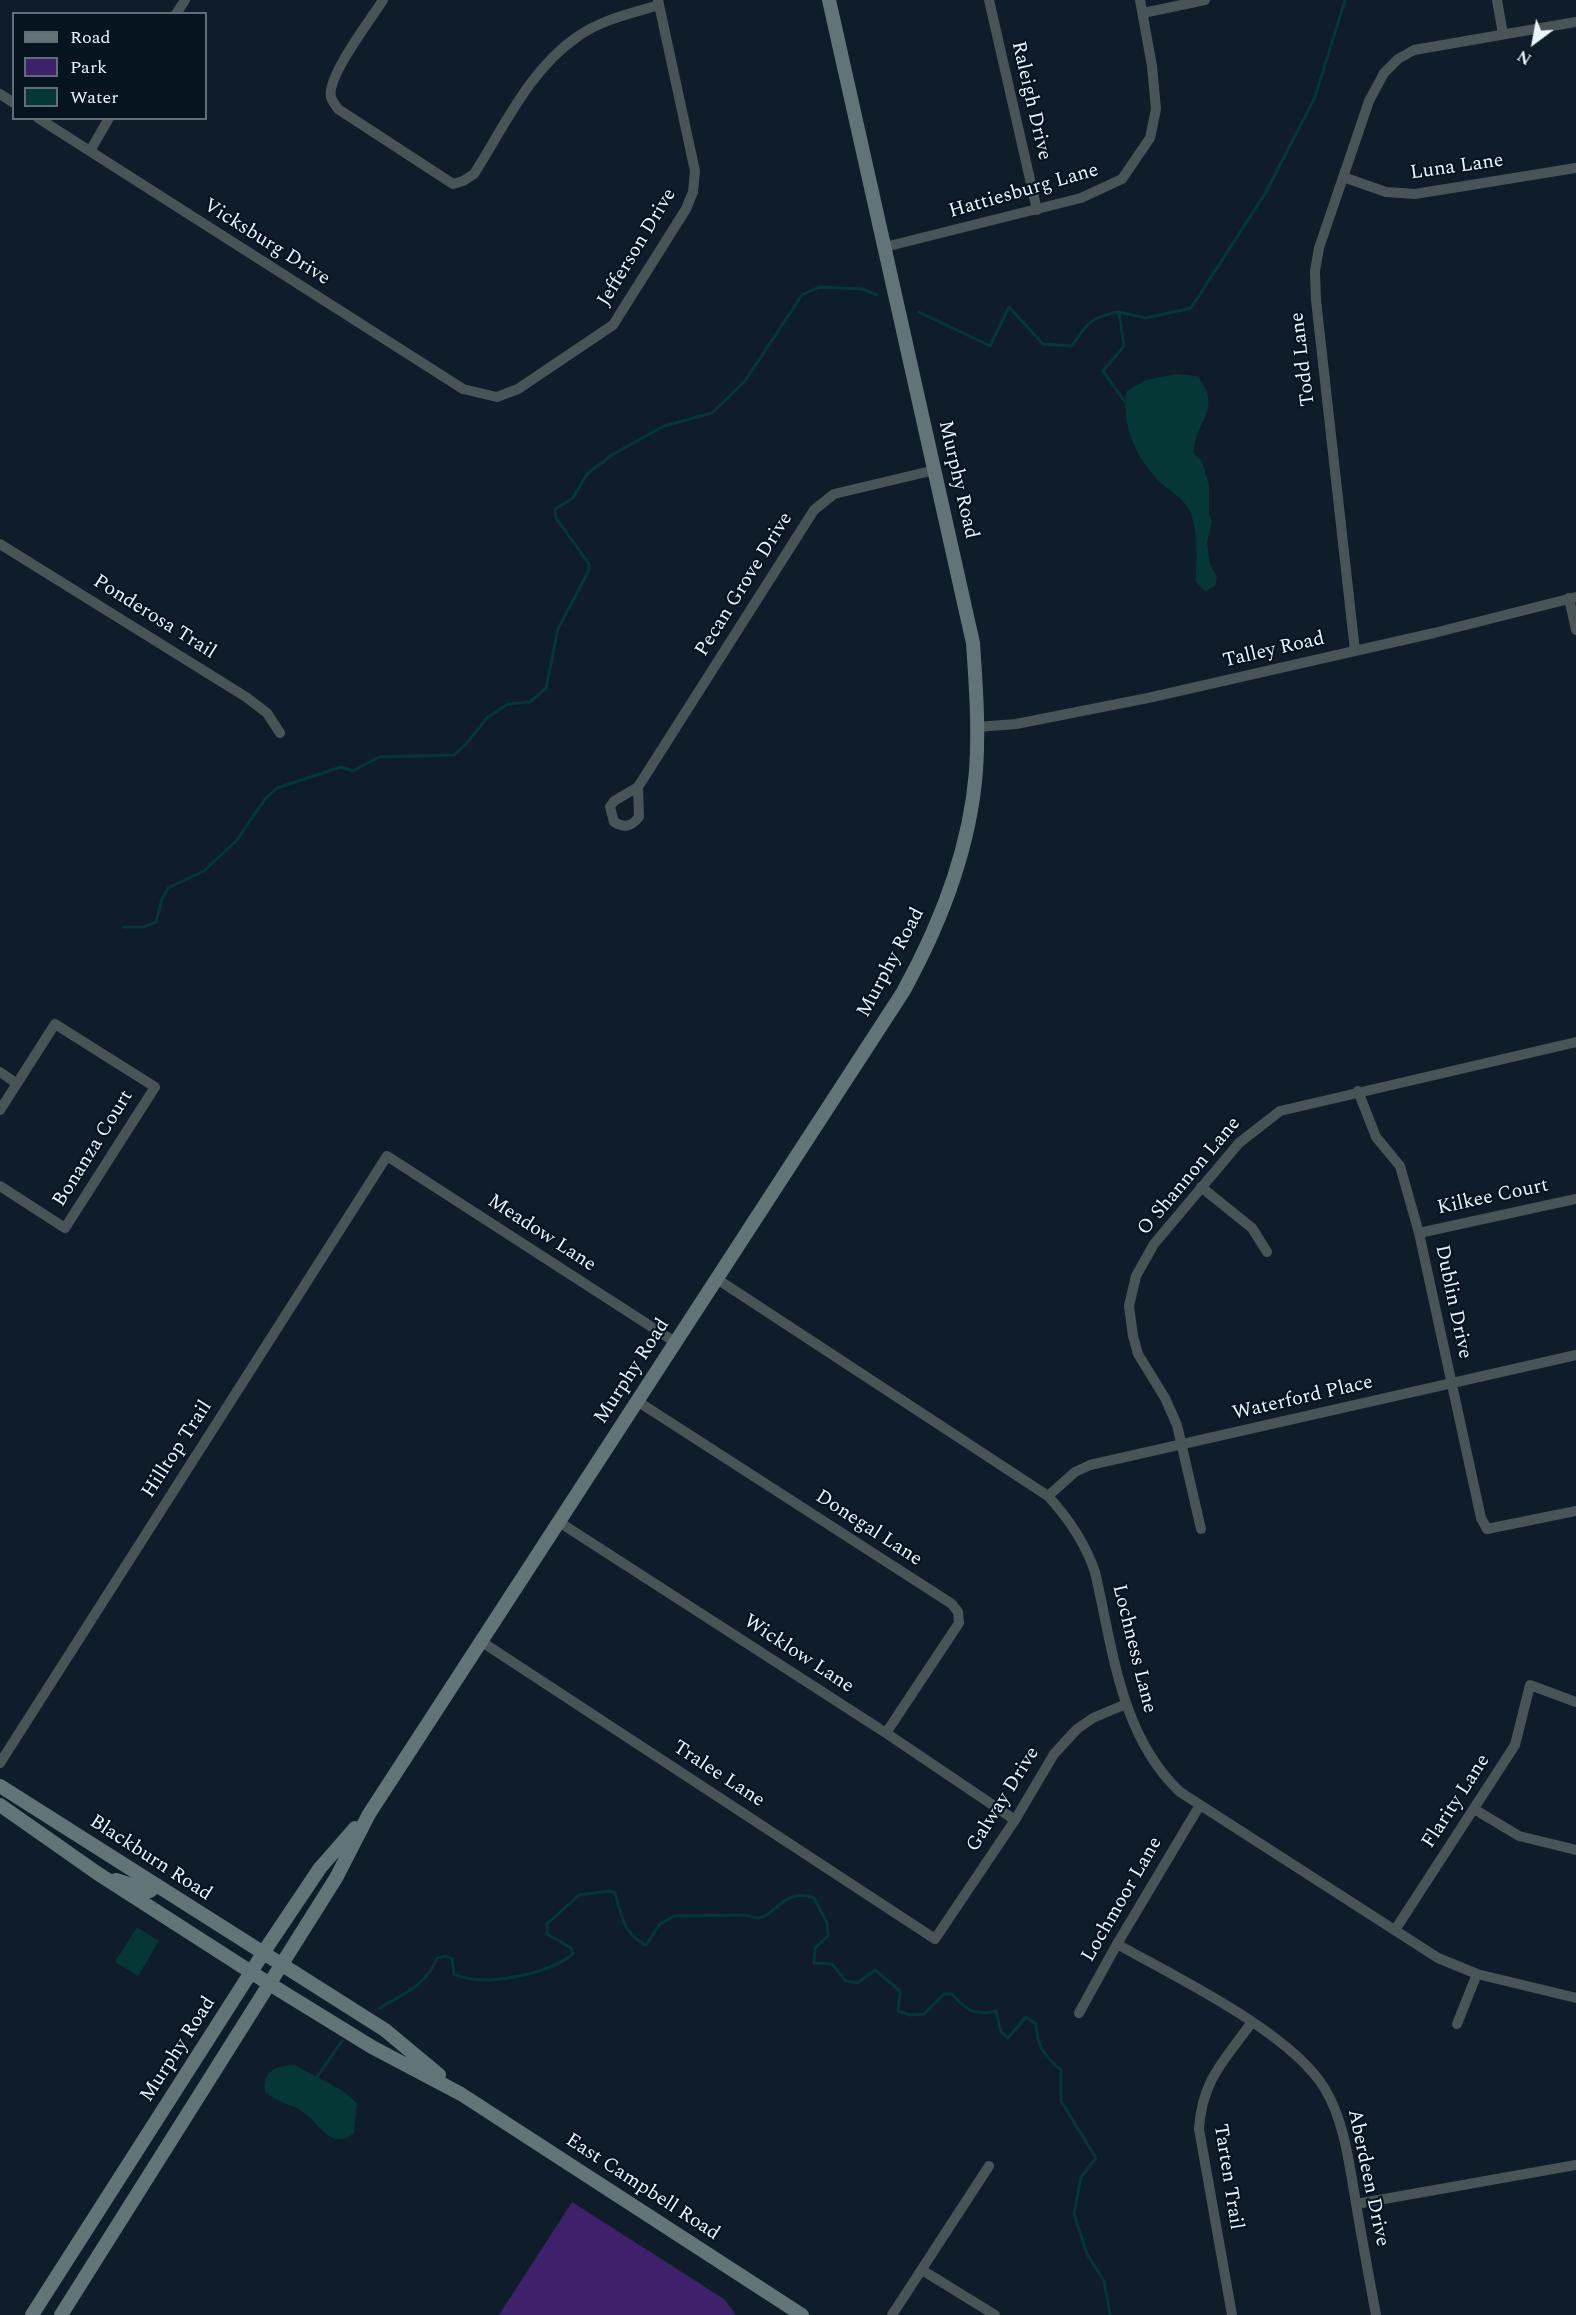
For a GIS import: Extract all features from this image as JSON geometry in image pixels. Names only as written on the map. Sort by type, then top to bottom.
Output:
[{"type":"main road","name":"Murphy Road","points":[[61,2315],[279,1964],[336,1878],[369,1814],[889,1014],[932,937],[950,890],[965,831],[976,773],[978,727],[973,643],[829,0]]},
{"type":"main road","name":"Blackburn Road","points":[[0,1786],[279,1964]]},
{"type":"main road","name":"Blackburn Road","points":[[0,1805],[97,1873],[268,1983]]},
{"type":"main road","name":"Murphy Road","points":[[32,2315],[320,1868],[369,1814]]},
{"type":"main road","points":[[58,1846],[69,1830]]},
{"type":"main road","points":[[97,1873],[146,1891],[157,1886]]},
{"type":"main road","name":"East Campbell Road","points":[[279,1964],[385,2030],[461,2094]]},
{"type":"main road","name":"East Campbell Road","points":[[268,1983],[372,2047],[461,2094],[802,2315]]},
{"type":"main road","points":[[142,2143],[162,2154]]},
{"type":"street","points":[[383,0],[340,68],[331,86],[331,98],[339,109],[453,184],[463,182],[474,174],[532,82],[556,55],[578,36],[623,15],[658,3]]},
{"type":"street","name":"Raleigh Drive","points":[[989,0],[1037,210]]},
{"type":"street","points":[[1140,0],[1143,13],[1205,0]]},
{"type":"street","points":[[1497,0],[1503,34]]},
{"type":"street","name":"Jefferson Drive","points":[[477,394],[497,397],[518,389],[613,325],[686,209],[693,192],[695,171],[658,3]]},
{"type":"street","name":"Hattiesburg Lane","points":[[885,247],[1037,210],[1100,192],[1122,179],[1150,138],[1156,109],[1143,13]]},
{"type":"street","name":"Todd Lane","points":[[1355,651],[1315,285],[1319,248],[1369,100],[1384,74],[1398,59],[1414,50],[1576,22]]},
{"type":"street","name":"Vicksburg Drive","points":[[41,120],[463,389],[477,394]]},
{"type":"street","points":[[90,152],[109,120]]},
{"type":"street","name":"Luna Lane","points":[[1343,177],[1386,192],[1415,194],[1576,168]]},
{"type":"street","name":"Pecan Grove Drive","points":[[638,788],[814,510],[834,494],[935,471]]},
{"type":"street","name":"Ponderosa Trail","points":[[0,544],[246,697],[267,713],[280,733]]},
{"type":"street","points":[[1573,597],[1576,630]]},
{"type":"street","name":"Talley Road","points":[[978,727],[995,728],[1083,711],[1355,651],[1573,597]]},
{"type":"street","name":"Bonanza Court","points":[[0,1110],[55,1024],[155,1087],[65,1228],[0,1186]]},
{"type":"street","name":"O Shannon Lane","points":[[1201,1529],[1177,1425],[1165,1398],[1138,1354],[1129,1305],[1136,1276],[1154,1244],[1239,1143],[1280,1111],[1576,1042]]},
{"type":"street","points":[[0,1072],[16,1083]]},
{"type":"street","name":"Dublin Drive","points":[[1358,1091],[1376,1137],[1400,1166],[1419,1233],[1481,1518],[1487,1529],[1576,1511]]},
{"type":"street","name":"Meadow Lane","points":[[387,1156],[675,1342]]},
{"type":"street","name":"Hilltop Trail","points":[[0,1763],[387,1156]]},
{"type":"street","points":[[1201,1187],[1252,1228],[1267,1252]]},
{"type":"street","name":"Kilkee Court","points":[[1419,1233],[1576,1199]]},
{"type":"street","name":"Lochness Lane","points":[[717,1279],[1048,1496],[1064,1514],[1088,1551],[1126,1704],[1135,1729],[1152,1762],[1180,1792],[1438,1958],[1477,1974],[1576,1998]]},
{"type":"street","name":"Waterford Place","points":[[1048,1496],[1075,1472],[1090,1465],[1576,1355]]},
{"type":"street","name":"Donegal Lane","points":[[637,1401],[952,1604],[958,1612],[959,1623],[886,1733]]},
{"type":"street","name":"Wicklow Lane","points":[[559,1522],[886,1733],[1015,1820]]},
{"type":"street","name":"Tralee Lane","points":[[482,1642],[935,1939]]},
{"type":"street","name":"Flarity Lane","points":[[1395,1930],[1515,1745],[1530,1685],[1576,1702]]},
{"type":"street","name":"Galway Drive","points":[[935,1939],[1015,1820],[1031,1789],[1065,1741],[1093,1718],[1126,1704]]},
{"type":"street","name":"Lochmoor Lane","points":[[1079,2013],[1116,1944],[1200,1805]]},
{"type":"street","points":[[1474,1809],[1519,1836],[1576,1850]]},
{"type":"street","name":"Aberdeen Drive","points":[[1116,1944],[1252,2022],[1287,2047],[1324,2088],[1336,2112],[1356,2204],[1376,2315]]},
{"type":"street","points":[[1457,2024],[1477,1974]]},
{"type":"street","name":"Tarten Trail","points":[[1232,2315],[1199,2129],[1200,2105],[1207,2086],[1252,2022]]},
{"type":"street","points":[[1356,2204],[1576,2165]]},
{"type":"street","points":[[892,2315],[989,2166]]},
{"type":"street","points":[[922,2270],[995,2315]]},
{"type":"green space","points":[[572,2202],[724,2299],[736,2315],[499,2315]]},
{"type":"water","points":[[1176,374],[1197,376],[1208,398],[1206,416],[1198,433],[1194,454],[1202,461],[1209,486],[1209,514],[1212,522],[1207,542],[1210,564],[1217,577],[1215,586],[1205,591],[1196,582],[1196,538],[1190,512],[1181,499],[1161,483],[1145,464],[1132,441],[1126,416],[1127,391],[1146,380]]},
{"type":"water","points":[[137,1927],[159,1941],[138,1976],[115,1962]]},
{"type":"water","points":[[295,2065],[343,2091],[357,2103],[354,2133],[344,2139],[333,2138],[302,2111],[265,2092],[268,2074],[276,2068]]},
{"type":"waterway","points":[[1119,312],[1146,318],[1191,308],[1266,192],[1315,97],[1345,0]]},
{"type":"waterway","points":[[124,927],[144,927],[156,922],[162,899],[168,888],[204,871],[236,841],[265,799],[277,788],[341,767],[353,771],[379,757],[454,755],[487,718],[508,704],[530,702],[546,688],[558,629],[589,570],[589,564],[556,518],[555,509],[573,498],[587,474],[612,455],[664,426],[712,413],[745,381],[802,295],[819,287],[862,289],[877,295]]},
{"type":"waterway","points":[[919,312],[990,346],[1009,307],[1043,344],[1072,346],[1096,318],[1119,312],[1124,346],[1103,371],[1125,402]]},
{"type":"waterway","points":[[380,2008],[406,1993],[427,1976],[437,1958],[446,1956],[452,1959],[454,1974],[481,1980],[515,1977],[548,1968],[562,1961],[573,1954],[571,1948],[547,1934],[547,1924],[579,1895],[610,1891],[615,1893],[624,1924],[633,1936],[646,1945],[660,1924],[674,1916],[746,1915],[756,1918],[771,1912],[792,1897],[814,1898],[827,1923],[828,1936],[815,1948],[814,1963],[832,1964],[846,1981],[857,1983],[875,1970],[900,1991],[898,2011],[910,2015],[924,2014],[944,1994],[952,1994],[962,2004],[976,2012],[996,2011],[1001,2032],[1008,2038],[1026,2017],[1036,2024],[1042,2050],[1061,2070],[1061,2101],[1096,2158],[1081,2177],[1074,2214],[1087,2254],[1104,2281],[1110,2315]]},
{"type":"waterway","points":[[317,2077],[342,2041]]}]
